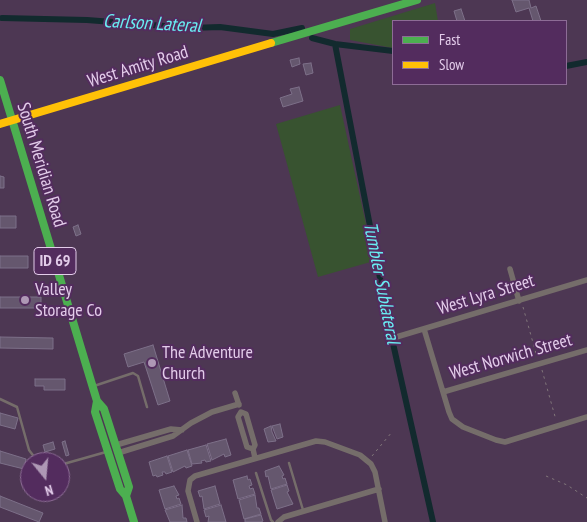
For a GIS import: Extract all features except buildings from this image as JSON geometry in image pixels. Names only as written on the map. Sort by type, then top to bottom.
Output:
[{"type":"main road","name":"West Amity Road","points":[[0,124],[396,3],[417,0]]},
{"type":"main road","name":"South Meridian Road","points":[[0,80],[93,387],[97,404],[95,412],[120,489],[127,494]]},
{"type":"main road","name":"South Meridian Road","points":[[97,404],[104,409],[129,487],[127,494],[134,522]]},
{"type":"street","points":[[510,269],[519,301]]},
{"type":"street","name":"West Lyra Street","points":[[393,338],[587,280]]},
{"type":"street","points":[[424,329],[449,412],[452,419],[463,427],[505,442],[587,417]]},
{"type":"street","name":"West Norwich Street","points":[[443,392],[587,350]]},
{"type":"street","points":[[235,393],[241,412],[246,414],[254,445],[252,449],[255,458]]},
{"type":"street","points":[[117,449],[171,428],[182,430],[212,412],[239,404]]},
{"type":"street","points":[[197,522],[188,491],[190,480],[195,476],[316,441],[325,442],[369,458],[374,468],[385,522]]},
{"type":"street","points":[[278,522],[284,517],[379,489]]},
{"type":"lane","points":[[93,387],[133,373],[138,376],[147,407]]},
{"type":"lane","points":[[0,399],[17,407],[30,452]]},
{"type":"lane","points":[[70,462],[108,452]]},
{"type":"lane","points":[[289,463],[304,511]]},
{"type":"lane","points":[[256,473],[273,522]]},
{"type":"path","points":[[523,308],[537,357]]},
{"type":"path","points":[[542,370],[556,420]]},
{"type":"path","points":[[369,458],[392,432]]},
{"type":"path","points":[[546,476],[567,485],[587,498]]},
{"type":"green space","points":[[435,3],[438,20],[392,20],[392,48],[350,40],[350,29]]},
{"type":"green space","points":[[340,105],[374,261],[318,277],[276,124]]},
{"type":"waterway","name":"Carlson Lateral","points":[[2,18],[87,20],[190,28],[220,27],[273,34],[302,28]]},
{"type":"waterway","name":"Carlson Lateral","points":[[312,38],[335,44],[392,51]]},
{"type":"waterway","name":"Tumbler Sublateral","points":[[335,44],[390,330],[433,522]]},
{"type":"waterway","name":"Carlson Lateral","points":[[567,66],[587,62]]},
{"type":"traffic: fast","points":[[271,43],[417,0]]},
{"type":"traffic: fast","points":[[0,80],[97,401],[104,409],[129,487],[126,496]]},
{"type":"traffic: fast","points":[[97,401],[95,412],[120,489],[126,496],[134,522]]},
{"type":"traffic: slow","points":[[0,124],[271,43]]},
{"type":"place","name":"Valley Storage Co","points":[[25,300]]},
{"type":"place","name":"The Adventure Church","points":[[152,363]]}]
